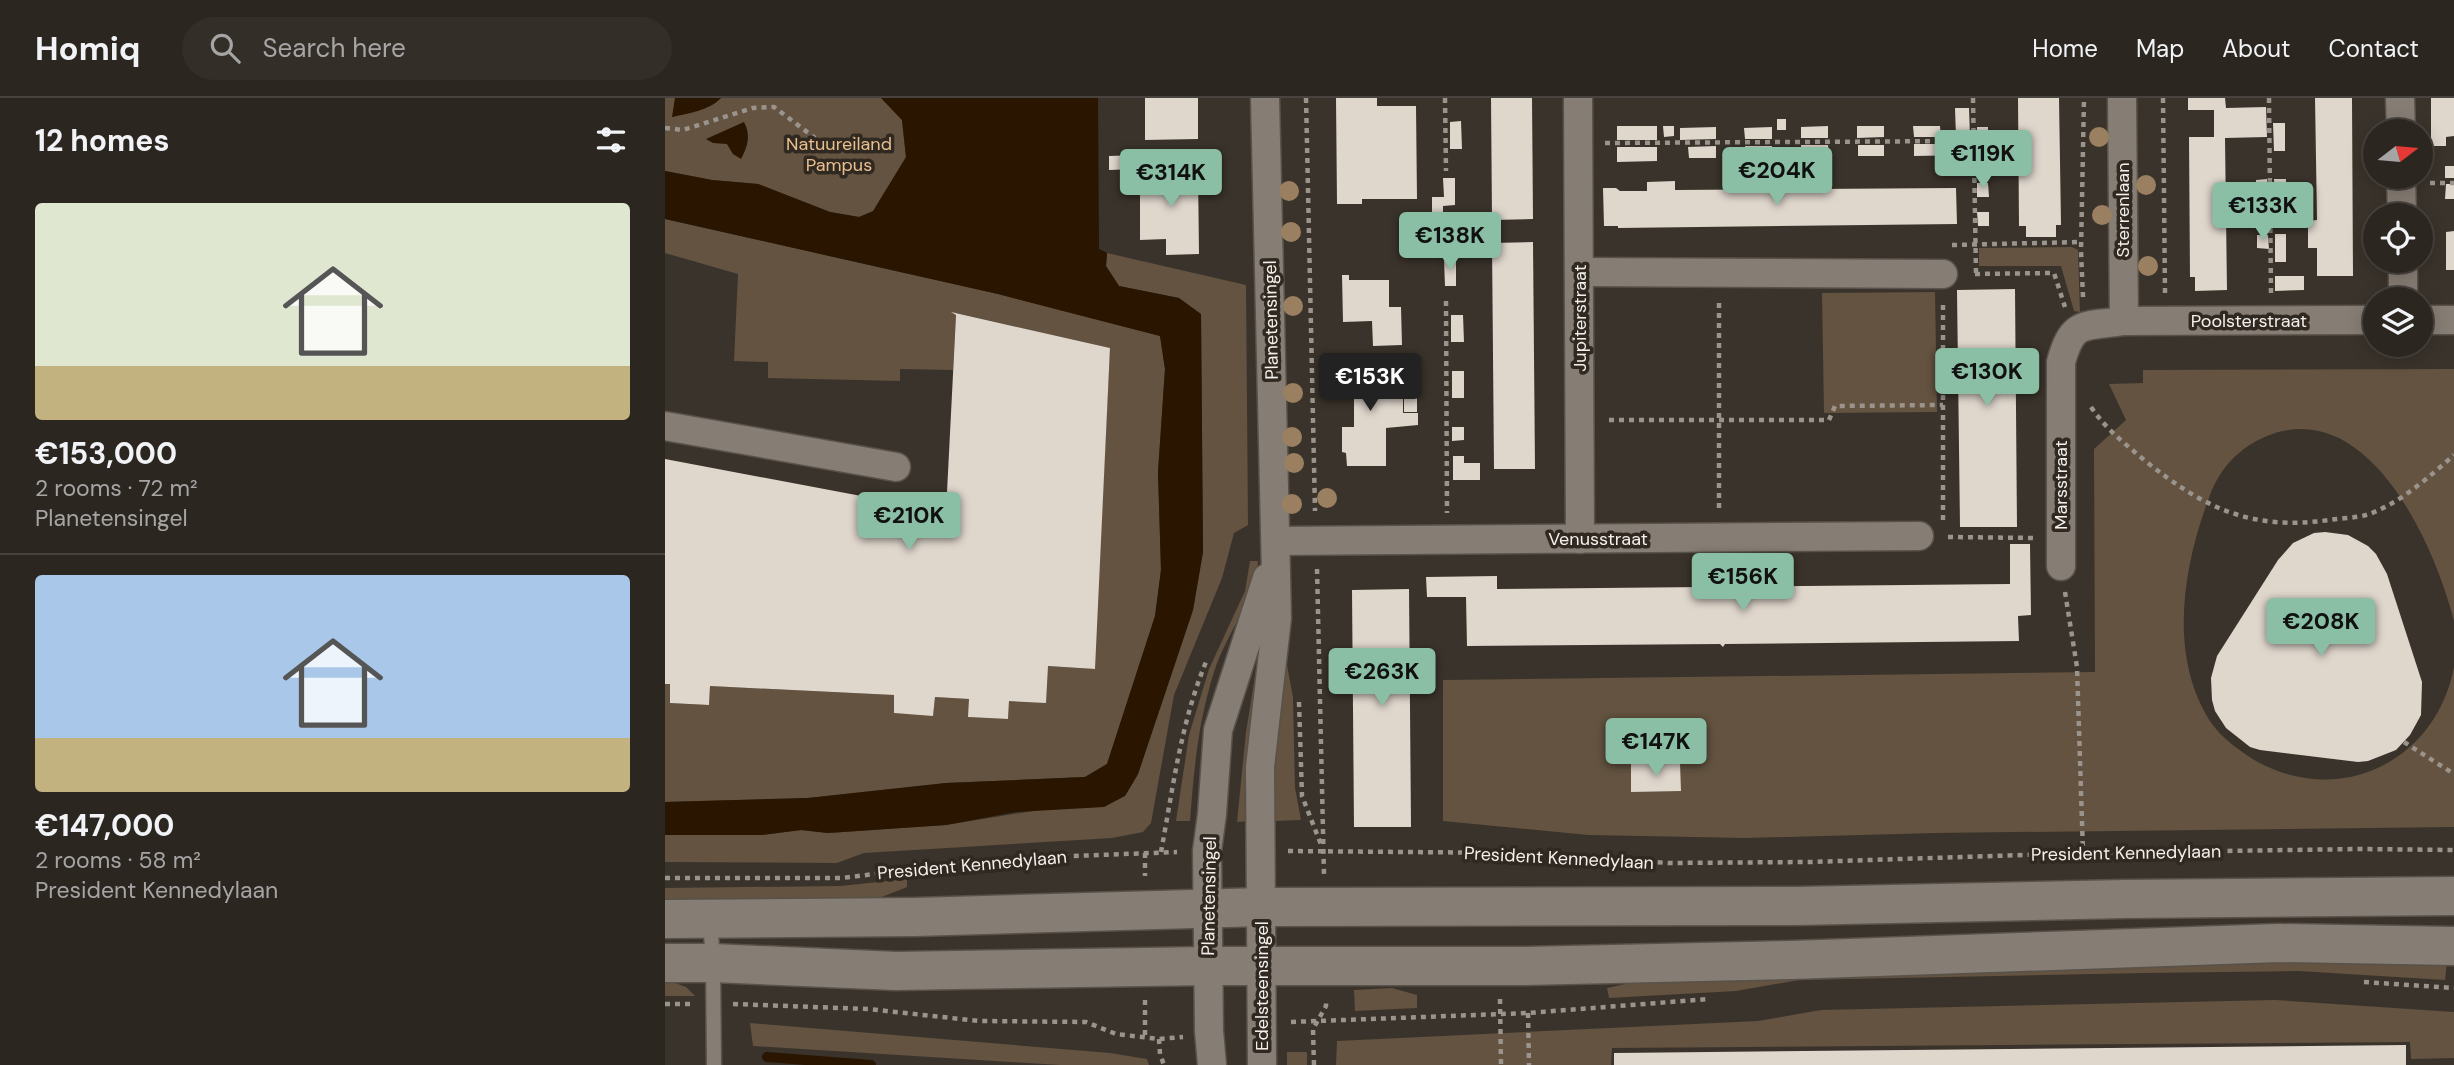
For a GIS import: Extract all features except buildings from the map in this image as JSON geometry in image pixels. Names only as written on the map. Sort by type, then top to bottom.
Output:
[{"type":"main road","points":[[665,919],[915,916],[1263,906],[1783,906],[2125,898],[2454,896]]},
{"type":"main road","points":[[665,963],[896,971],[1262,965],[1536,966],[2279,943],[2454,946]]},
{"type":"street","name":"Planetensingel","points":[[1263,906],[1261,767],[1277,618],[1265,98]]},
{"type":"street","name":"Jupiterstraat","points":[[1579,98],[1580,539]]},
{"type":"street","name":"Sterrenlaan","points":[[2122,98],[2124,321]]},
{"type":"street","points":[[2400,98],[2401,119]]},
{"type":"street","points":[[1580,272],[1943,274]]},
{"type":"street","name":"Poolsterstraat","points":[[2124,321],[2363,320]]},
{"type":"street","points":[[2433,320],[2454,320]]},
{"type":"street","points":[[2079,329],[2124,321]]},
{"type":"street","name":"Marsstraat","points":[[2061,566],[2061,362],[2066,345],[2079,329]]},
{"type":"street","points":[[665,426],[896,467]]},
{"type":"street","name":"Venusstraat","points":[[1276,541],[1931,536]]},
{"type":"street","name":"Planetensingel","points":[[1208,966],[1207,851],[1218,730],[1258,611],[1276,541]]},
{"type":"street","name":"Edelsteensingel","points":[[1262,1065],[1263,906]]},
{"type":"street","points":[[1208,966],[1212,1065]]},
{"type":"lane","points":[[709,918],[713,963],[714,1065]]},
{"type":"path","points":[[1306,98],[1324,851]]},
{"type":"path","points":[[1445,98],[1446,171]]},
{"type":"path","points":[[1973,98],[1976,274]]},
{"type":"path","points":[[2079,329],[2084,98]]},
{"type":"path","points":[[2163,98],[2165,321]]},
{"type":"path","points":[[2269,98],[2271,321]]},
{"type":"path","points":[[665,128],[683,130],[753,108],[774,107],[815,138]]},
{"type":"path","points":[[1579,144],[1973,141]]},
{"type":"path","points":[[2061,538],[1931,536],[1943,405],[1943,274],[1947,245],[2081,242]]},
{"type":"path","points":[[1943,274],[2054,273],[2079,329]]},
{"type":"path","points":[[1719,274],[1720,538]]},
{"type":"path","points":[[1446,300],[1447,540]]},
{"type":"path","points":[[1580,420],[1829,420],[1835,406],[1943,405]]},
{"type":"path","points":[[2090,406],[2105,427],[2159,472],[2206,504],[2252,520],[2308,523],[2366,515],[2400,498],[2454,455]]},
{"type":"path","points":[[2061,566],[2077,667],[2083,853]]},
{"type":"path","points":[[1299,689],[1302,796],[1324,851]]},
{"type":"path","points":[[2404,742],[2454,775]]},
{"type":"path","name":"President Kennedylaan","points":[[1261,851],[1524,853],[1668,863],[1810,862],[2083,853],[2454,850]]},
{"type":"path","name":"President Kennedylaan","points":[[665,878],[842,878],[996,859],[1207,851]]},
{"type":"path","points":[[1500,995],[1501,1065]]},
{"type":"path","points":[[665,1004],[714,1003],[868,1009],[979,1021],[1086,1022],[1116,1034],[1159,1039],[1209,1031]]},
{"type":"path","points":[[1261,1022],[1528,1013],[1529,1065]]},
{"type":"path","points":[[1159,1039],[1164,1065]]},
{"type":"green space","name":"Natuureiland Pampus","points":[[665,98],[675,98],[673,117],[714,104],[721,98],[881,98],[902,120],[906,158],[873,212],[859,217],[830,212],[758,184],[712,180],[665,171]],"holes":[[[744,122],[733,154],[727,144],[728,131]]]},
{"type":"green space","points":[[665,219],[998,294],[1160,336],[1165,369],[1158,472],[1161,570],[1155,616],[1107,764],[1085,777],[946,783],[808,798],[665,802],[665,684],[670,684],[670,703],[709,705],[710,686],[894,695],[894,713],[933,715],[935,697],[969,699],[969,717],[1008,719],[1009,701],[1048,666],[1094,669],[1110,348],[956,313],[953,370],[900,369],[900,381],[768,378],[768,362],[734,361],[738,274],[665,253]]},
{"type":"green space","points":[[2072,247],[2078,250],[2080,312],[2074,311],[2061,266],[1979,266],[1979,248]]},
{"type":"green space","points":[[1107,253],[1246,285],[1248,525],[1234,533],[1222,578],[1174,695],[1151,823],[1143,832],[1112,838],[864,853],[837,863],[665,862],[665,835],[761,835],[801,830],[828,833],[946,825],[1125,796],[1138,774],[1193,610],[1203,552],[1201,315],[1179,298],[1119,286],[1106,266]]},
{"type":"green space","points":[[1935,292],[1937,412],[1824,413],[1822,293]]},
{"type":"green space","points":[[2454,369],[2454,621],[2431,555],[2392,485],[2366,457],[2337,437],[2304,429],[2267,436],[2257,441],[2240,452],[2219,476],[2200,522],[2193,551],[2184,611],[2184,641],[2198,698],[2212,724],[2227,740],[2256,761],[2288,774],[2320,779],[2351,777],[2380,767],[2406,750],[2427,728],[2444,700],[2454,667],[2454,827],[1745,838],[1588,835],[1443,821],[1443,680],[2095,672],[2094,449],[2126,420],[2109,384],[2143,383],[2143,370]]},
{"type":"green space","points":[[1250,561],[1258,561],[1251,590],[1219,658],[1204,709],[1195,764],[1190,821],[1176,821],[1189,735],[1209,669],[1245,591]]},
{"type":"green space","points":[[1262,657],[1252,821],[1237,822],[1246,732],[1258,658]]},
{"type":"green space","points":[[1286,660],[1293,697],[1295,788],[1301,820],[1274,821],[1270,771]]},
{"type":"green space","points":[[907,879],[907,887],[862,905],[665,906],[665,888],[840,886]]},
{"type":"green space","points":[[2091,960],[2447,961],[2445,980],[2298,971],[1799,980],[1736,991],[1609,998],[1607,988],[1680,972]]},
{"type":"green space","points":[[665,979],[686,987],[695,996],[665,996]]},
{"type":"green space","points":[[1392,988],[1417,995],[1417,1008],[1355,1011],[1354,990]]},
{"type":"green space","points":[[2275,1000],[2454,1012],[2454,1058],[2411,1059],[2410,1042],[1612,1048],[1611,1065],[1336,1065],[1337,1041],[1758,1021],[1821,1010]]},
{"type":"green space","points":[[750,1023],[1110,1053],[1147,1059],[1149,1065],[1060,1065],[753,1046]]},
{"type":"green space","points":[[1287,1052],[1307,1052],[1307,1065],[1287,1065]]},
{"type":"shaded area","points":[[675,98],[721,98],[704,109],[672,117]]},
{"type":"shaded area","points":[[881,98],[1098,98],[1099,249],[1107,253],[1106,266],[1119,286],[1179,298],[1201,314],[1203,552],[1193,610],[1138,774],[1125,796],[1104,807],[1016,812],[946,825],[828,833],[801,830],[761,835],[665,835],[665,802],[808,798],[946,783],[1085,777],[1107,764],[1155,616],[1161,570],[1158,472],[1165,369],[1160,336],[998,294],[665,219],[665,171],[712,180],[758,184],[830,212],[859,217],[873,211],[906,157],[902,120]]},
{"type":"shaded area","points":[[744,122],[748,140],[741,159],[733,154],[727,144],[713,143],[706,139]]},
{"type":"waterway","points":[[767,1057],[871,1065]]}]
